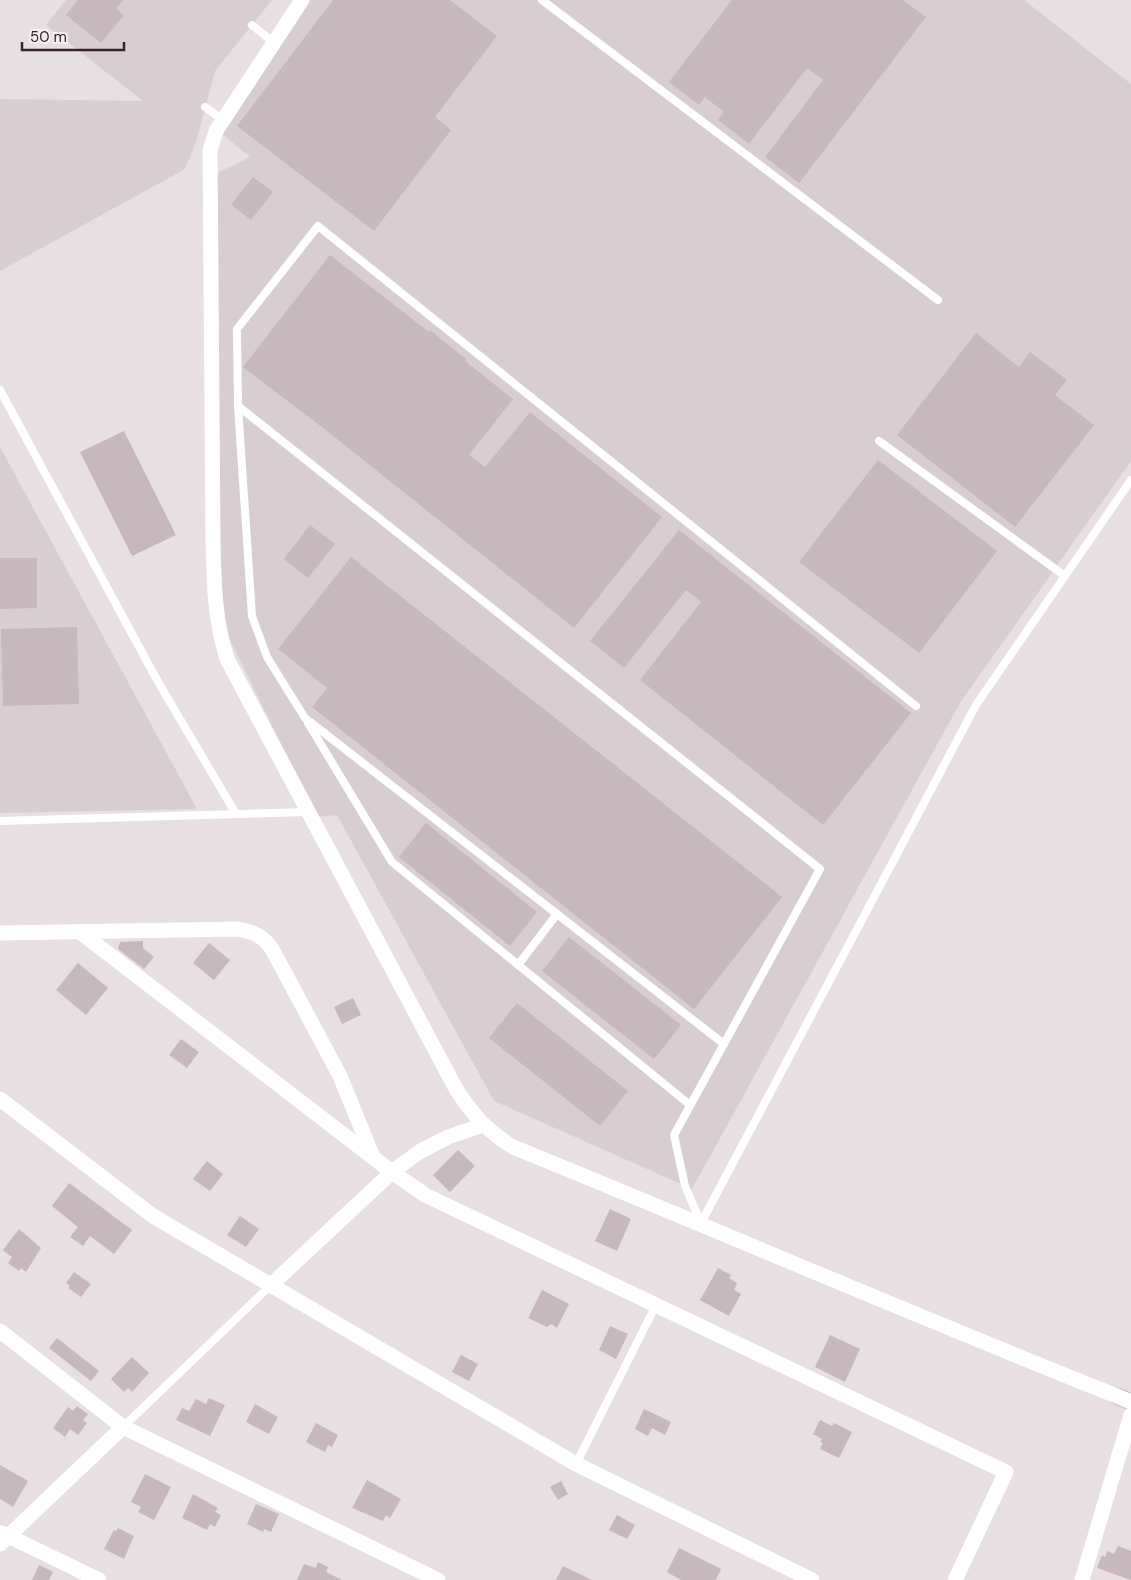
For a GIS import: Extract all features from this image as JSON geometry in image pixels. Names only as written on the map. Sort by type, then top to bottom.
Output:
[{"type":"street","points":[[302,0],[216,131],[210,150],[214,600],[218,630],[227,659],[456,1089],[483,1126],[512,1147],[701,1223],[963,1335],[1124,1399]]},
{"type":"street","points":[[0,933],[238,929],[252,932],[264,938],[272,949],[340,1076],[374,1158]]},
{"type":"street","points":[[80,932],[392,1172],[426,1195],[1006,1472],[954,1580]]},
{"type":"street","points":[[0,1099],[152,1216],[576,1464],[812,1580]]},
{"type":"street","points":[[271,1285],[392,1172],[418,1152],[448,1137],[483,1126]]},
{"type":"street","points":[[0,1331],[123,1426],[438,1580]]},
{"type":"street","points":[[1088,1578],[1127,1448],[1131,1415]]},
{"type":"street","points":[[99,1580],[3,1537],[123,1426]]},
{"type":"lane","points":[[542,0],[938,300]]},
{"type":"lane","points":[[252,25],[273,42]]},
{"type":"lane","points":[[206,107],[223,120]]},
{"type":"lane","points":[[690,1105],[392,862],[267,657],[252,616],[238,406],[237,329],[318,226],[916,706]]},
{"type":"lane","points":[[1,393],[156,680],[236,814]]},
{"type":"lane","points":[[238,406],[820,869],[674,1135],[685,1186],[701,1223]]},
{"type":"lane","points":[[879,441],[1064,576]]},
{"type":"lane","points":[[701,1223],[976,705],[1131,480]]},
{"type":"lane","points":[[305,718],[724,1044]]},
{"type":"lane","points":[[0,821],[309,812]]},
{"type":"lane","points":[[518,965],[557,914]]},
{"type":"lane","points":[[123,1426],[271,1285]]},
{"type":"lane","points":[[576,1464],[656,1305]]},
{"type":"shaded area","points":[[66,0],[272,0],[215,71],[196,142],[185,169],[0,271],[0,99],[143,101],[46,25]]},
{"type":"shaded area","points":[[310,0],[1024,0],[1131,84],[1131,461],[960,703],[692,1189],[494,1101],[337,815],[317,817],[220,620],[215,174],[250,157],[221,133]]},
{"type":"shaded area","points":[[0,447],[197,809],[0,813]]},
{"type":"building","points":[[78,0],[123,0],[116,9],[124,15],[101,43],[66,15]]},
{"type":"building","points":[[333,0],[450,0],[497,36],[435,117],[451,130],[374,231],[237,126]]},
{"type":"building","points":[[732,0],[903,0],[926,17],[799,183],[765,157],[823,80],[807,68],[749,144],[718,120],[724,112],[705,97],[699,105],[669,82]]},
{"type":"building","points":[[253,177],[273,192],[251,220],[231,205]]},
{"type":"building","points":[[330,255],[429,332],[430,330],[513,399],[469,455],[485,467],[530,412],[662,517],[574,628],[327,431],[243,367]]},
{"type":"building","points":[[976,333],[1019,367],[1030,352],[1067,380],[1055,395],[1094,425],[1015,527],[897,435]]},
{"type":"building","points":[[124,431],[176,535],[132,556],[80,452]]},
{"type":"building","points":[[878,460],[997,551],[919,653],[799,562]]},
{"type":"building","points":[[310,525],[335,544],[308,578],[284,559]]},
{"type":"building","points":[[679,530],[911,713],[823,825],[640,680],[701,602],[686,590],[624,668],[590,641]]},
{"type":"building","points":[[351,557],[782,897],[694,1009],[312,707],[327,688],[278,649]]},
{"type":"building","points":[[0,558],[37,558],[37,608],[0,609]]},
{"type":"building","points":[[77,627],[79,704],[3,706],[1,629]]},
{"type":"building","points":[[426,823],[537,912],[510,946],[399,857]]},
{"type":"building","points":[[569,937],[681,1025],[654,1059],[542,971]]},
{"type":"building","points":[[143,941],[143,948],[154,957],[144,969],[118,949],[120,942]]},
{"type":"building","points":[[209,943],[230,960],[214,980],[193,963]]},
{"type":"building","points":[[78,963],[108,988],[86,1015],[56,990]]},
{"type":"building","points":[[353,998],[361,1015],[342,1024],[334,1007]]},
{"type":"building","points":[[517,1003],[628,1091],[600,1126],[489,1038]]},
{"type":"building","points":[[181,1039],[199,1052],[187,1068],[169,1055]]},
{"type":"building","points":[[458,1150],[475,1166],[450,1192],[433,1175]]},
{"type":"building","points":[[207,1161],[223,1174],[210,1191],[193,1179]]},
{"type":"building","points":[[69,1183],[132,1230],[114,1254],[90,1236],[83,1246],[70,1237],[78,1227],[52,1206]]},
{"type":"building","points":[[610,1209],[631,1219],[617,1251],[595,1241]]},
{"type":"building","points":[[240,1216],[259,1229],[246,1247],[227,1235]]},
{"type":"building","points":[[19,1229],[41,1248],[26,1272],[21,1268],[19,1271],[8,1263],[12,1257],[3,1250]]},
{"type":"building","points":[[718,1268],[731,1275],[729,1278],[737,1283],[734,1290],[741,1294],[729,1316],[700,1300]]},
{"type":"building","points":[[74,1272],[91,1284],[81,1297],[68,1288],[70,1286],[66,1283]]},
{"type":"building","points":[[542,1290],[569,1304],[557,1328],[551,1324],[547,1327],[528,1318]]},
{"type":"building","points":[[610,1326],[628,1334],[616,1359],[599,1350]]},
{"type":"building","points":[[830,1335],[860,1349],[845,1382],[815,1367]]},
{"type":"building","points":[[57,1338],[99,1371],[91,1381],[49,1348]]},
{"type":"building","points":[[461,1355],[478,1364],[469,1381],[452,1372]]},
{"type":"building","points":[[132,1357],[149,1373],[132,1392],[128,1388],[124,1392],[111,1379]]},
{"type":"building","points":[[209,1398],[225,1405],[210,1436],[176,1420],[182,1408],[189,1411],[196,1399],[206,1404]]},
{"type":"building","points":[[255,1404],[278,1417],[269,1434],[246,1422]]},
{"type":"building","points":[[77,1406],[88,1414],[83,1420],[87,1423],[78,1435],[70,1429],[65,1437],[53,1428],[68,1407],[73,1411]]},
{"type":"building","points":[[644,1409],[671,1422],[665,1435],[652,1428],[648,1436],[635,1429]]},
{"type":"building","points":[[820,1420],[832,1426],[834,1423],[852,1432],[839,1458],[820,1449],[823,1443],[820,1442],[822,1439],[813,1434]]},
{"type":"building","points":[[316,1423],[338,1435],[332,1447],[328,1445],[325,1452],[306,1442]]},
{"type":"building","points":[[0,1465],[28,1481],[13,1507],[0,1499]]},
{"type":"building","points":[[145,1474],[171,1487],[154,1520],[138,1512],[141,1507],[131,1502]]},
{"type":"building","points":[[367,1480],[401,1499],[390,1518],[386,1515],[383,1521],[352,1508]]},
{"type":"building","points":[[561,1481],[568,1494],[558,1500],[550,1487]]},
{"type":"building","points":[[193,1494],[218,1508],[215,1512],[221,1515],[215,1527],[210,1524],[207,1530],[182,1518]]},
{"type":"building","points":[[256,1504],[279,1514],[271,1532],[264,1529],[263,1532],[247,1524]]},
{"type":"building","points":[[617,1515],[635,1525],[627,1539],[609,1530]]},
{"type":"building","points":[[118,1528],[134,1536],[124,1559],[104,1549],[114,1530],[116,1531]]},
{"type":"building","points":[[1118,1546],[1131,1551],[1131,1580],[1097,1568],[1102,1555],[1105,1557],[1107,1551],[1114,1554]]},
{"type":"building","points":[[679,1548],[721,1569],[716,1580],[681,1580],[667,1572]]},
{"type":"building","points":[[318,1562],[328,1567],[326,1572],[342,1580],[297,1580],[304,1564],[316,1568]]},
{"type":"building","points":[[39,1565],[53,1572],[49,1580],[32,1580]]},
{"type":"building","points":[[563,1566],[592,1580],[556,1580]]}]
